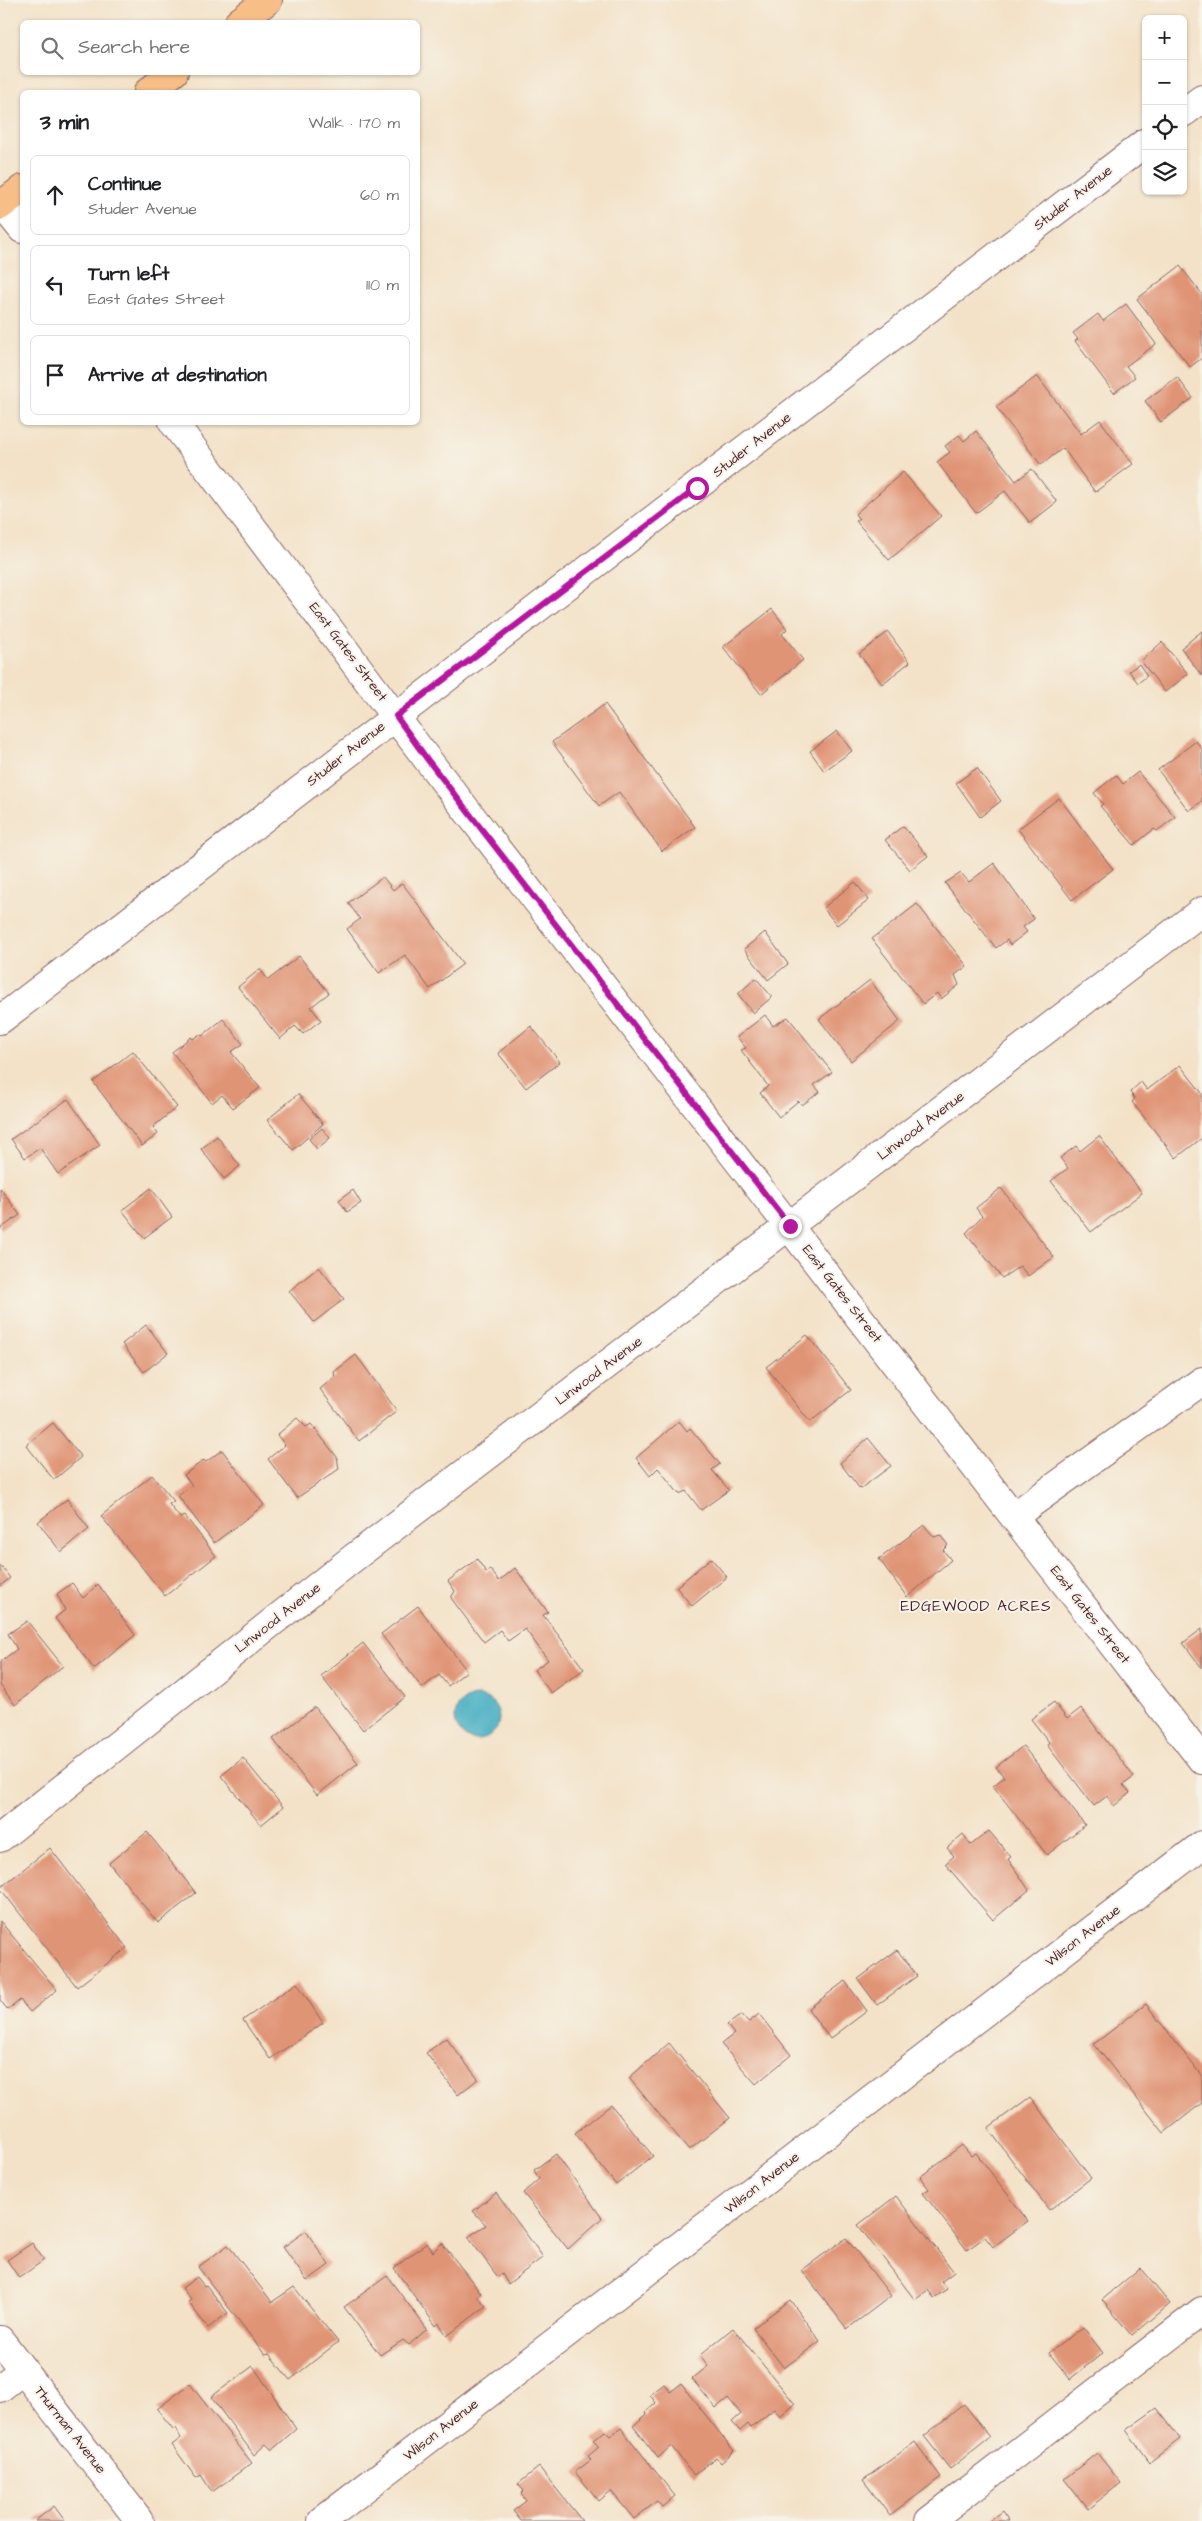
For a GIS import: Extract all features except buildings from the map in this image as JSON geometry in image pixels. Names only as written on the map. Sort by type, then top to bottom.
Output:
[{"type":"main road","points":[[242,20],[268,0]]},
{"type":"main road","points":[[151,90],[170,75]]},
{"type":"street","points":[[1187,110],[1202,99]]},
{"type":"street","name":"Studer Avenue","points":[[0,1020],[705,482],[1142,145]]},
{"type":"street","points":[[6,200],[20,225]]},
{"type":"street","name":"East Gates Street","points":[[175,425],[427,759],[1202,1760]]},
{"type":"street","name":"Linwood Avenue","points":[[0,1838],[352,1559],[1202,911]]},
{"type":"street","points":[[1014,1516],[1202,1380]]},
{"type":"street","name":"Wilson Avenue","points":[[322,2521],[1202,1845]]},
{"type":"street","points":[[929,2521],[1202,2311]]},
{"type":"street","name":"Thurman Avenue","points":[[0,2340],[140,2521]]},
{"type":"street","points":[[0,2388],[23,2370]]},
{"type":"water","points":[[481,1696],[493,1702],[498,1709],[498,1727],[493,1734],[486,1739],[473,1740],[465,1737],[458,1730],[455,1714],[458,1706],[465,1699]]},
{"type":"district","name":"EDGEWOOD ACRES","points":[[976,1606]]},
{"type":"route","points":[[697,488],[396,716],[427,759],[790,1226]]}]
